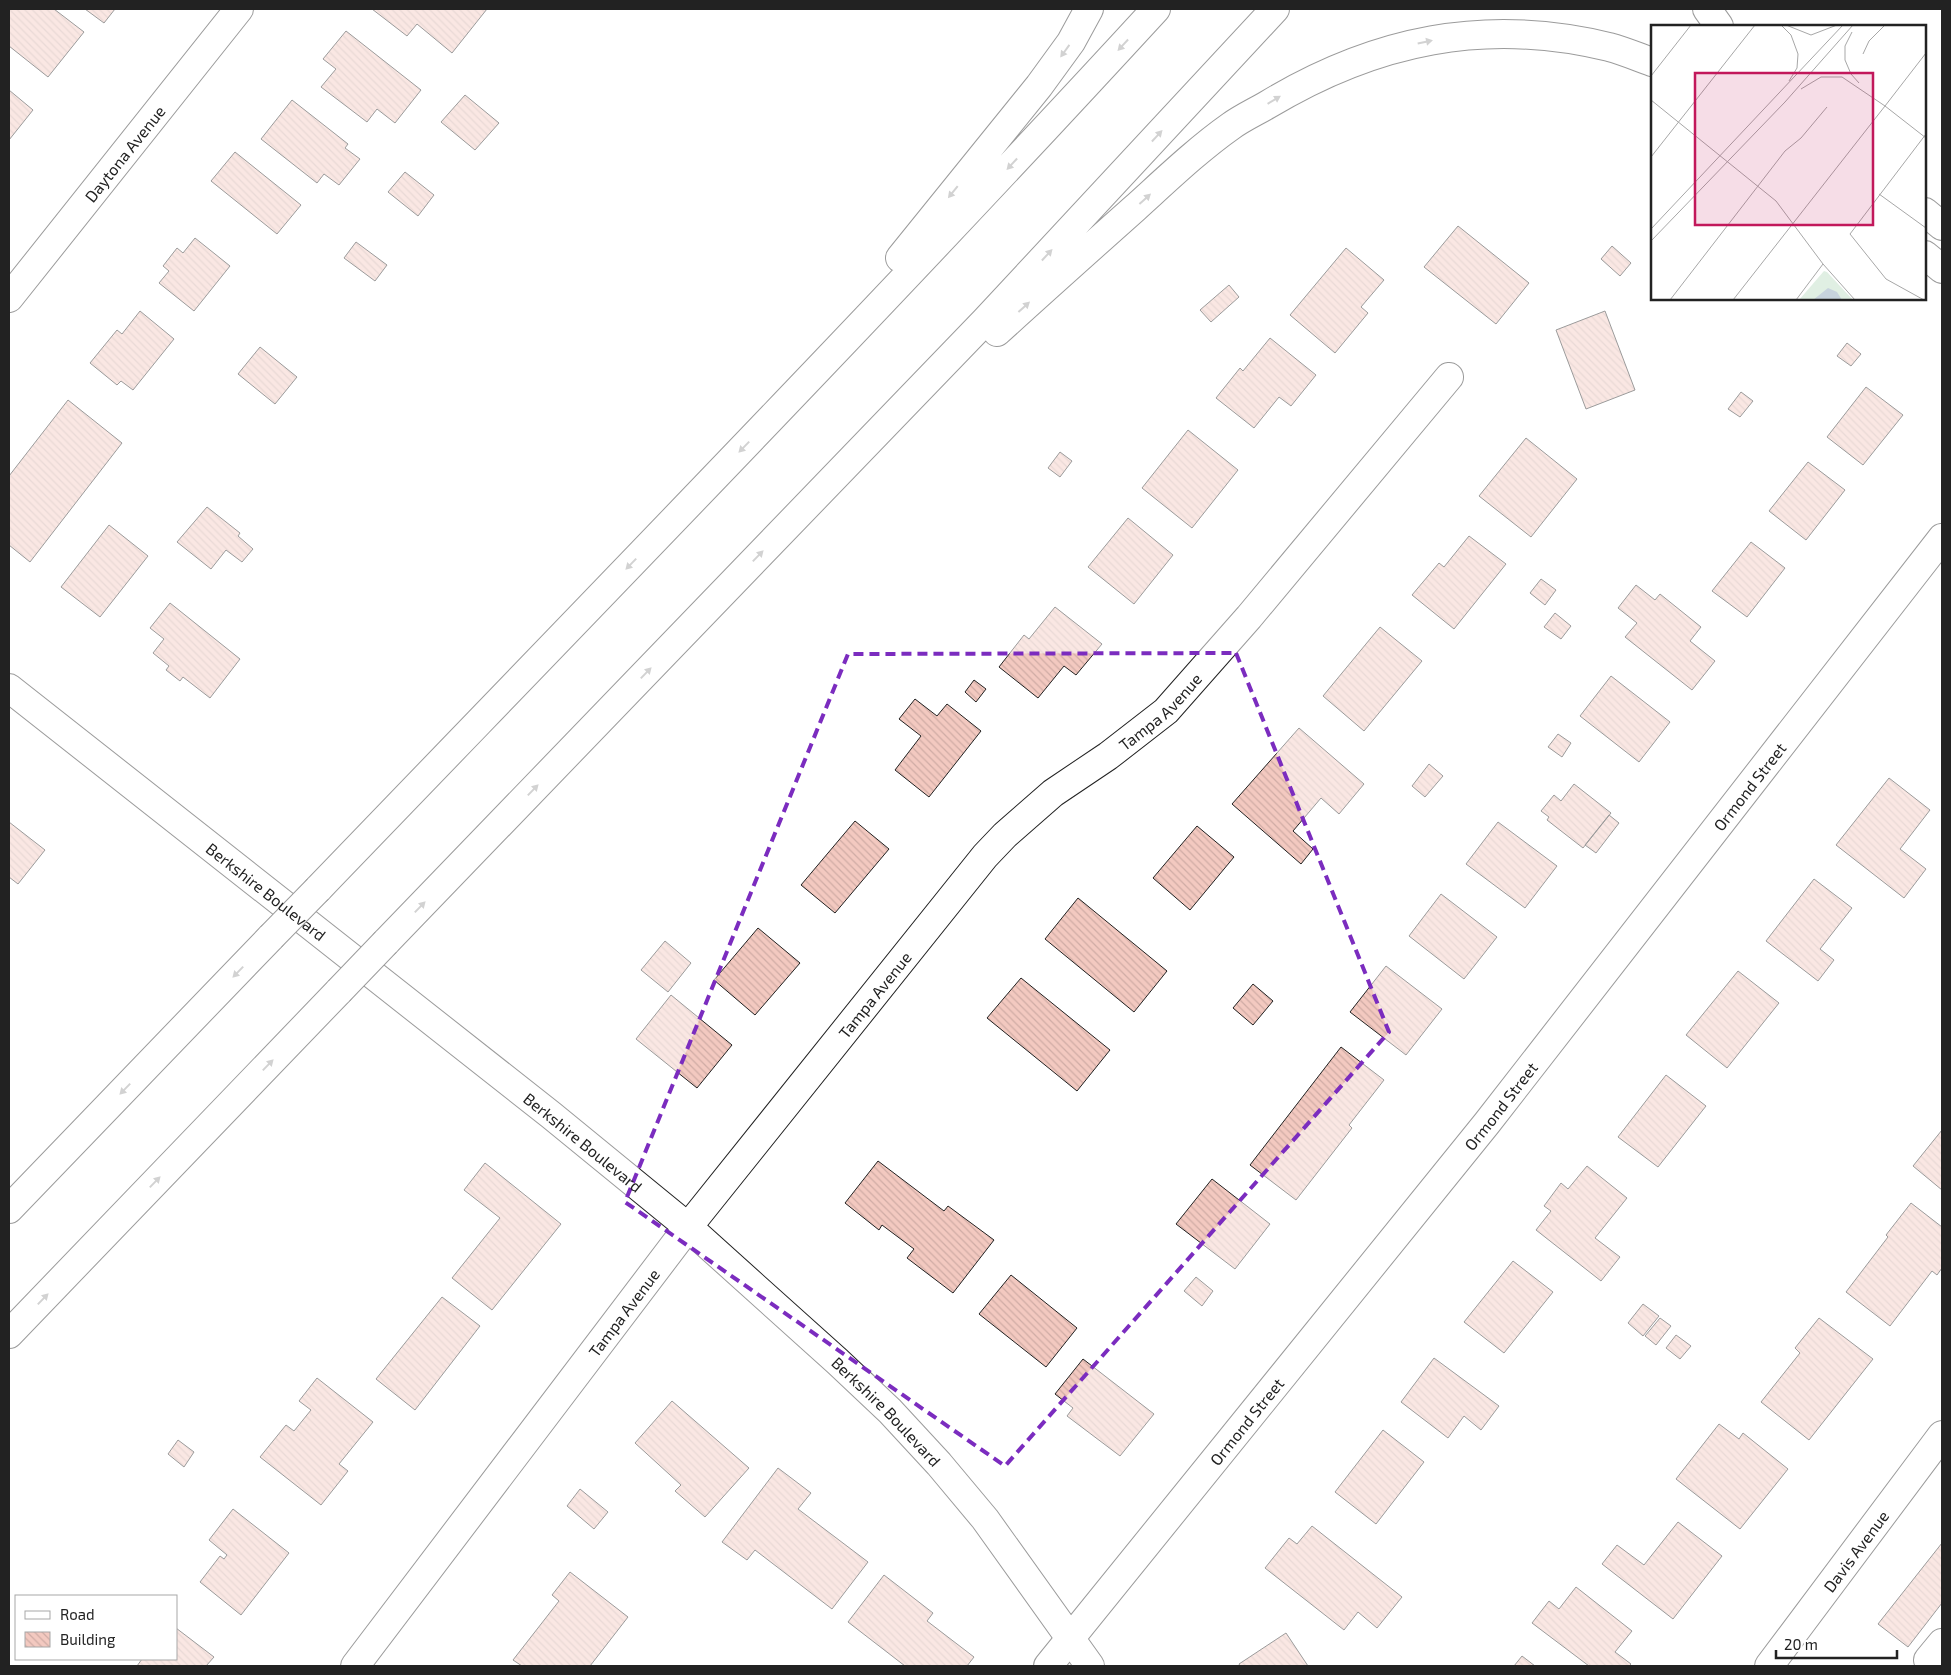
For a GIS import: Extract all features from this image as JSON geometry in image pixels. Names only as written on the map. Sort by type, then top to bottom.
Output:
[{"type":"main road","name":"Daytona Avenue","points":[[9,298],[239,9]]},
{"type":"main road","points":[[766,424],[1039,86],[1071,42],[1089,9]]},
{"type":"main road","points":[[9,1209],[766,424],[1156,9]]},
{"type":"main road","points":[[9,1334],[985,321],[1275,9]]},
{"type":"main road","points":[[1707,9],[1718,25]]},
{"type":"main road","points":[[832,480],[1182,166],[1231,126],[1285,94],[1339,67],[1387,50],[1449,38],[1495,34],[1552,37],[1610,47],[1651,62]]},
{"type":"main road","points":[[1926,213],[1942,226]]},
{"type":"main road","points":[[1926,256],[1942,269]]},
{"type":"main road","name":"Tampa Avenue","points":[[355,1666],[688,1227],[985,856],[1005,835],[1053,793],[1108,756],[1166,711],[1249,617],[1449,376]]},
{"type":"main road","name":"Ormond Street","points":[[1048,1666],[1487,1123],[1942,538]]},
{"type":"main road","name":"Berkshire Boulevard","points":[[9,688],[445,1030],[688,1227],[837,1361],[890,1411],[933,1457],[985,1519],[1090,1666]]},
{"type":"main road","name":"Davis Avenue","points":[[1770,1666],[1942,1435]]},
{"type":"highlighted area","points":[[1236,653],[1389,1032],[1005,1466],[625,1202],[848,654]]},
{"type":"building","points":[[9,9],[54,9],[84,32],[48,77],[9,46]]},
{"type":"building","points":[[85,9],[115,9],[104,23]]},
{"type":"building","points":[[372,9],[487,9],[452,53],[417,24],[407,36]]},
{"type":"building","points":[[346,31],[421,90],[395,123],[377,109],[367,122],[321,87],[336,69],[323,59]]},
{"type":"building","points":[[9,90],[33,110],[9,140]]},
{"type":"building","points":[[465,95],[499,123],[475,150],[441,122]]},
{"type":"building","points":[[292,100],[348,144],[345,148],[360,159],[339,185],[324,174],[317,183],[261,139]]},
{"type":"building","points":[[235,152],[301,205],[277,234],[211,181]]},
{"type":"building","points":[[405,172],[434,195],[418,216],[388,192]]},
{"type":"building","points":[[1458,226],[1529,283],[1496,324],[1424,267]]},
{"type":"building","points":[[195,238],[230,266],[194,311],[159,283],[169,271],[163,266],[177,248],[183,253]]},
{"type":"building","points":[[356,242],[387,265],[375,281],[344,258]]},
{"type":"building","points":[[1612,246],[1631,263],[1620,276],[1601,259]]},
{"type":"building","points":[[1346,248],[1384,280],[1361,307],[1368,313],[1335,353],[1290,315]]},
{"type":"building","points":[[1229,285],[1239,297],[1211,322],[1200,310]]},
{"type":"building","points":[[140,311],[174,339],[133,390],[121,381],[117,385],[90,363],[117,330],[122,334]]},
{"type":"building","points":[[1605,311],[1635,390],[1586,409],[1556,330]]},
{"type":"building","points":[[1270,338],[1316,375],[1291,406],[1279,397],[1254,428],[1216,398],[1240,368],[1243,371]]},
{"type":"building","points":[[1847,343],[1861,354],[1851,366],[1837,356]]},
{"type":"building","points":[[260,347],[297,377],[275,404],[238,374]]},
{"type":"building","points":[[1866,387],[1903,415],[1863,465],[1827,437]]},
{"type":"building","points":[[1741,392],[1753,401],[1740,417],[1728,409]]},
{"type":"building","points":[[68,400],[122,443],[30,562],[9,545],[9,476]]},
{"type":"building","points":[[1188,430],[1238,470],[1192,528],[1142,488]]},
{"type":"building","points":[[1526,438],[1577,479],[1531,537],[1479,496]]},
{"type":"building","points":[[1060,452],[1072,461],[1060,477],[1048,468]]},
{"type":"building","points":[[1808,462],[1845,490],[1806,540],[1769,511]]},
{"type":"building","points":[[207,507],[240,533],[238,536],[253,549],[242,562],[226,550],[211,569],[177,542]]},
{"type":"building","points":[[1128,518],[1173,555],[1134,604],[1088,567]]},
{"type":"building","points":[[109,525],[148,556],[100,617],[61,587]]},
{"type":"building","points":[[1469,536],[1506,564],[1454,629],[1412,595],[1439,563],[1444,567]]},
{"type":"building","points":[[1751,542],[1785,568],[1747,617],[1712,591]]},
{"type":"building","points":[[1541,579],[1556,590],[1545,605],[1530,593]]},
{"type":"building","points":[[1636,585],[1655,600],[1660,594],[1701,627],[1690,641],[1715,661],[1692,690],[1625,637],[1637,623],[1618,608]]},
{"type":"building","points":[[170,603],[240,659],[210,698],[183,677],[180,681],[166,670],[169,666],[153,653],[164,639],[150,628]]},
{"type":"building","points":[[1055,607],[1102,644],[1076,675],[1064,666],[1038,698],[999,667],[1024,635],[1029,639]]},
{"type":"building","points":[[1555,613],[1571,626],[1561,639],[1544,627]]},
{"type":"building","points":[[1380,627],[1422,661],[1364,731],[1323,696]]},
{"type":"building","points":[[1611,676],[1670,722],[1639,762],[1580,716]]},
{"type":"building","points":[[974,680],[986,689],[976,702],[965,692]]},
{"type":"building","points":[[915,699],[937,716],[947,704],[981,731],[929,797],[895,770],[921,736],[899,719]]},
{"type":"building","points":[[1299,728],[1364,784],[1339,814],[1321,798],[1293,831],[1313,849],[1301,864],[1232,804]]},
{"type":"building","points":[[1558,734],[1571,743],[1562,757],[1548,747]]},
{"type":"building","points":[[1429,764],[1443,776],[1425,797],[1412,786]]},
{"type":"building","points":[[1889,778],[1930,810],[1900,849],[1926,869],[1904,898],[1836,845]]},
{"type":"building","points":[[1574,784],[1611,813],[1583,848],[1547,820],[1549,817],[1541,811],[1554,795],[1561,801]]},
{"type":"building","points":[[1609,815],[1619,823],[1596,853],[1585,845]]},
{"type":"building","points":[[855,821],[889,849],[835,913],[801,885]]},
{"type":"building","points":[[9,822],[45,850],[18,884],[9,877]]},
{"type":"building","points":[[1498,822],[1557,866],[1525,908],[1466,864]]},
{"type":"building","points":[[1197,826],[1234,857],[1190,910],[1153,878]]},
{"type":"building","points":[[1814,879],[1852,908],[1820,949],[1834,960],[1818,981],[1766,941]]},
{"type":"building","points":[[1441,894],[1497,937],[1464,979],[1409,936]]},
{"type":"building","points":[[1078,898],[1167,971],[1134,1012],[1045,939]]},
{"type":"building","points":[[758,928],[800,963],[755,1015],[714,980]]},
{"type":"building","points":[[665,941],[691,963],[668,992],[641,970]]},
{"type":"building","points":[[1386,966],[1442,1009],[1406,1055],[1350,1012]]},
{"type":"building","points":[[1738,971],[1779,1003],[1727,1068],[1686,1035]]},
{"type":"building","points":[[1021,978],[1110,1050],[1077,1091],[987,1018]]},
{"type":"building","points":[[1253,984],[1273,1001],[1253,1025],[1233,1008]]},
{"type":"building","points":[[671,995],[732,1045],[697,1088],[636,1039]]},
{"type":"building","points":[[1341,1047],[1384,1080],[1349,1125],[1352,1128],[1296,1200],[1250,1165]]},
{"type":"building","points":[[1666,1075],[1706,1106],[1658,1167],[1618,1137]]},
{"type":"building","points":[[1942,1130],[1942,1190],[1913,1166]]},
{"type":"building","points":[[878,1161],[944,1211],[948,1206],[994,1240],[953,1293],[907,1258],[914,1249],[882,1225],[879,1230],[845,1203]]},
{"type":"building","points":[[485,1163],[561,1224],[492,1310],[452,1278],[500,1218],[464,1190]]},
{"type":"building","points":[[1587,1166],[1627,1198],[1595,1238],[1620,1257],[1601,1281],[1536,1230],[1551,1211],[1544,1206],[1561,1183],[1568,1189]]},
{"type":"building","points":[[1212,1179],[1270,1224],[1235,1269],[1176,1224]]},
{"type":"building","points":[[1911,1203],[1942,1227],[1942,1268],[1937,1275],[1932,1271],[1890,1326],[1846,1292]]},
{"type":"building","points":[[1513,1261],[1553,1292],[1504,1353],[1464,1322]]},
{"type":"building","points":[[1011,1275],[1077,1328],[1046,1367],[979,1314]]},
{"type":"building","points":[[1196,1277],[1213,1291],[1202,1306],[1184,1291]]},
{"type":"building","points":[[442,1297],[480,1326],[415,1410],[376,1379]]},
{"type":"building","points":[[1643,1304],[1659,1316],[1643,1336],[1628,1323]]},
{"type":"building","points":[[1660,1318],[1671,1326],[1656,1345],[1645,1336]]},
{"type":"building","points":[[1819,1318],[1873,1359],[1809,1440],[1761,1402],[1800,1353],[1795,1348]]},
{"type":"building","points":[[1676,1335],[1691,1346],[1680,1359],[1666,1348]]},
{"type":"building","points":[[1434,1358],[1499,1406],[1481,1430],[1464,1416],[1448,1438],[1401,1402]]},
{"type":"building","points":[[1083,1359],[1154,1414],[1120,1456],[1067,1416],[1073,1408],[1055,1394]]},
{"type":"building","points":[[317,1378],[373,1422],[339,1464],[348,1471],[321,1505],[260,1457],[286,1425],[294,1431],[311,1410],[299,1401]]},
{"type":"building","points":[[672,1401],[749,1468],[705,1517],[675,1491],[681,1485],[635,1443]]},
{"type":"building","points":[[1719,1424],[1739,1439],[1743,1433],[1788,1469],[1740,1529],[1676,1479]]},
{"type":"building","points":[[1383,1430],[1424,1462],[1376,1524],[1335,1492]]},
{"type":"building","points":[[178,1440],[194,1452],[184,1467],[168,1454]]},
{"type":"building","points":[[778,1468],[811,1493],[798,1509],[868,1562],[832,1609],[755,1550],[747,1560],[722,1542]]},
{"type":"building","points":[[580,1489],[608,1512],[594,1529],[567,1506]]},
{"type":"building","points":[[233,1509],[289,1553],[241,1615],[200,1582],[220,1556],[224,1559],[227,1555],[209,1540]]},
{"type":"building","points":[[1678,1522],[1722,1556],[1673,1619],[1602,1564],[1617,1545],[1644,1565]]},
{"type":"building","points":[[1312,1526],[1402,1597],[1377,1628],[1358,1612],[1344,1630],[1265,1568],[1289,1538],[1297,1544]]},
{"type":"building","points":[[1942,1543],[1942,1603],[1908,1647],[1878,1624]]},
{"type":"building","points":[[570,1572],[628,1617],[590,1666],[522,1666],[513,1660],[559,1601],[552,1595]]},
{"type":"building","points":[[884,1575],[933,1613],[927,1621],[974,1657],[967,1666],[905,1666],[848,1622]]},
{"type":"building","points":[[1576,1587],[1632,1631],[1615,1652],[1631,1664],[1629,1666],[1589,1666],[1532,1623],[1549,1601],[1559,1609]]},
{"type":"building","points":[[178,1630],[214,1657],[206,1666],[137,1666],[141,1660],[178,1660]]},
{"type":"building","points":[[1286,1633],[1308,1666],[1240,1666],[1239,1664]]},
{"type":"building","points":[[1522,1656],[1535,1666],[1514,1666]]}]
